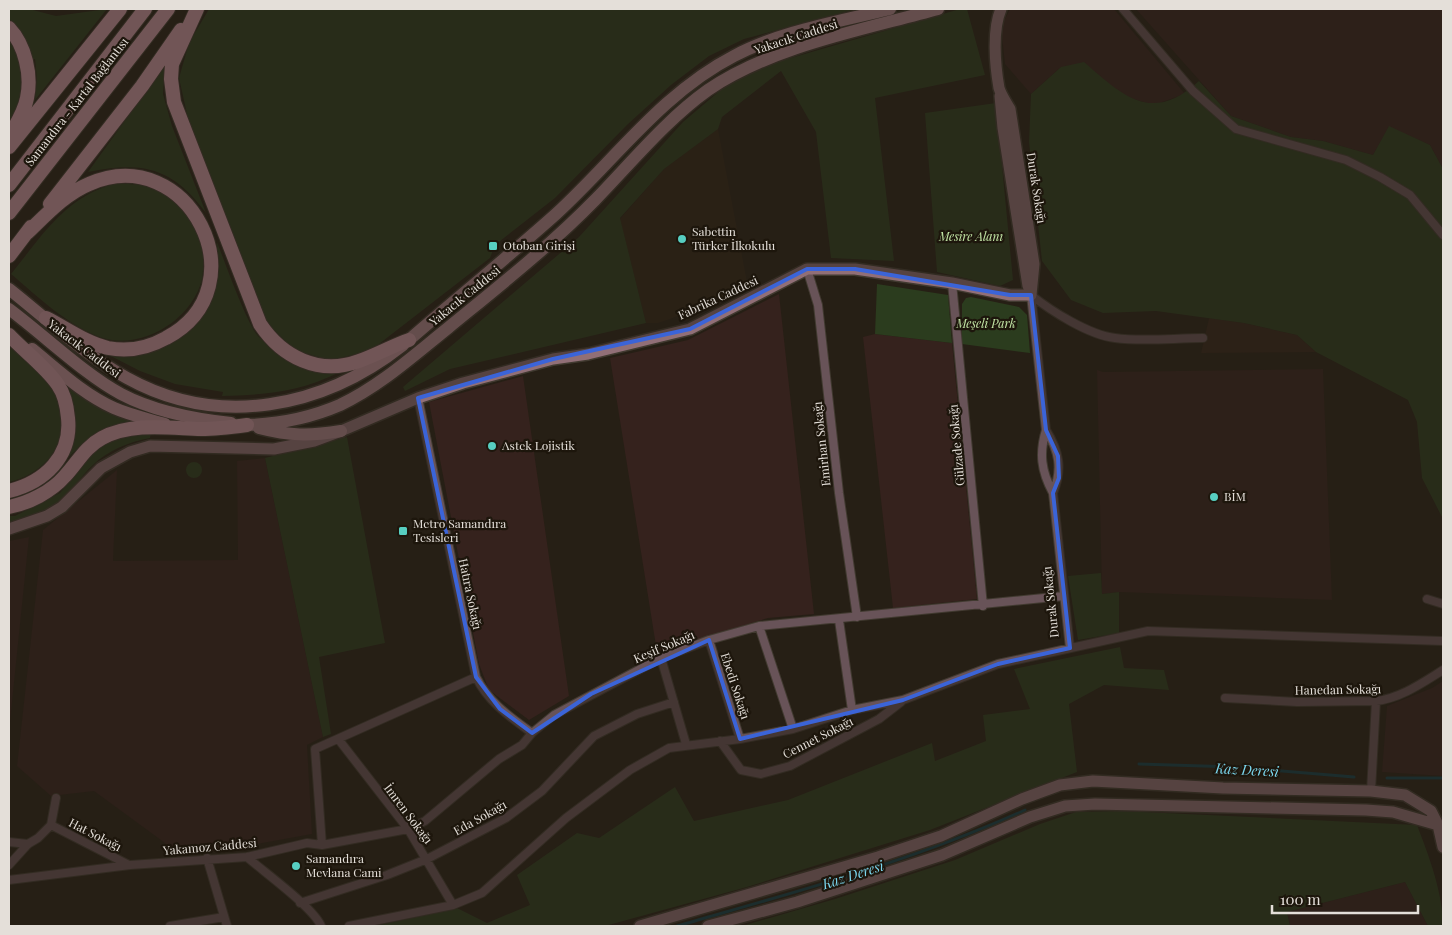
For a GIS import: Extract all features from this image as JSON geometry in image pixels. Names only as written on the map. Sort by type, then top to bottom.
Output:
[{"type":"highway","points":[[9,147],[120,9]]},
{"type":"highway","name":"Samandıra - Kartal Bağlantısı","points":[[9,185],[145,9]]},
{"type":"highway","name":"Samandıra - Kartal Bağlantısı","points":[[9,213],[168,9]]},
{"type":"highway","points":[[9,256],[142,86],[196,9]]},
{"type":"highway","points":[[196,9],[172,64],[171,79],[174,102],[260,324],[270,340],[282,349],[310,364],[324,367],[358,361],[409,340]]},
{"type":"highway","points":[[9,28],[22,47],[27,69],[27,98],[9,137]]},
{"type":"highway","points":[[27,232],[71,194],[88,184],[118,176],[148,180],[162,185],[181,198],[194,211],[210,246],[208,291],[202,305],[178,332],[163,340],[132,350],[108,348],[93,343],[46,318]]},
{"type":"highway","name":"Yakacık Caddesi","points":[[9,289],[99,362],[127,379],[161,394],[198,402],[245,407],[289,403],[320,394],[362,373],[409,340]]},
{"type":"highway","name":"Yakacık Caddesi","points":[[9,309],[120,393],[140,403],[207,420],[247,425]]},
{"type":"highway","points":[[9,330],[79,387],[96,398],[140,418],[173,426],[201,429],[247,425]]},
{"type":"highway","points":[[9,336],[58,384],[66,403],[69,429],[66,447],[57,463],[44,476],[9,491]]},
{"type":"highway","points":[[9,507],[28,502],[52,488],[66,476],[81,455],[102,438],[131,429],[173,426]]},
{"type":"main road","name":"Yakacık Caddesi","points":[[409,340],[556,213],[688,85],[734,55],[768,41],[890,9]]},
{"type":"main road","name":"Yakacık Caddesi","points":[[247,425],[282,423],[319,413],[349,400],[383,380],[567,229],[680,114],[707,91],[758,62],[938,9]]},
{"type":"main road","name":"Durak Sokağı","points":[[1001,9],[997,25],[996,51],[1003,128],[1023,266],[1030,294]]},
{"type":"main road","name":"Fabrika Caddesi","points":[[9,529],[47,516],[62,507],[107,464],[150,446],[236,450],[274,448],[314,441],[342,432],[418,398],[553,359],[588,354],[690,329],[807,270],[855,269],[952,283],[1010,295],[1030,294]]},
{"type":"main road","points":[[247,425],[280,434],[305,436],[342,432]]},
{"type":"main road","points":[[640,926],[794,883],[896,851],[942,836],[1022,799],[1060,785],[1093,781],[1222,788],[1371,790],[1405,795],[1431,811],[1438,825],[1443,847]]},
{"type":"main road","points":[[708,926],[796,902],[942,855],[1030,817],[1065,806],[1095,804],[1366,810],[1393,812],[1438,825]]},
{"type":"street","points":[[1123,9],[1193,91],[1236,129],[1346,160],[1380,177],[1410,195],[1443,235]]},
{"type":"street","name":"Emirhan Sokağı","points":[[807,270],[818,305],[839,493],[857,617]]},
{"type":"street","name":"Gülzade Sokağı","points":[[952,283],[983,606]]},
{"type":"street","points":[[1030,294],[1047,307],[1079,325],[1114,338],[1203,338]]},
{"type":"street","name":"Durak Sokağı","points":[[1030,294],[1046,430],[1058,456],[1059,478],[1053,493]]},
{"type":"street","name":"Hatıra Sokağı","points":[[418,398],[476,677]]},
{"type":"street","name":"Durak Sokağı","points":[[1046,430],[1041,446],[1042,462],[1046,479],[1053,493],[1070,648]]},
{"type":"street","name":"Keşif Sokağı","points":[[322,845],[408,829],[445,806],[499,759],[522,745],[532,733],[554,715],[661,658],[708,640],[759,626],[983,606],[1064,596]]},
{"type":"street","points":[[1427,598],[1443,604]]},
{"type":"street","points":[[839,620],[852,710]]},
{"type":"street","points":[[759,626],[793,729]]},
{"type":"street","points":[[349,926],[453,905],[482,892],[566,818],[630,770],[669,748],[686,744],[740,739],[793,729],[852,710],[903,700],[998,664],[1148,631],[1443,641]]},
{"type":"street","name":"Ebedi Sokağı","points":[[708,640],[740,739]]},
{"type":"street","points":[[661,658],[686,744]]},
{"type":"street","name":"Hanedan Sokağı","points":[[1225,698],[1297,702],[1388,700],[1406,693],[1443,670]]},
{"type":"street","points":[[322,845],[315,749],[339,740],[476,677],[481,688],[500,709],[532,733]]},
{"type":"street","name":"Cennet Sokağı","points":[[720,741],[741,770],[761,774],[798,762],[879,719],[903,700]]},
{"type":"street","points":[[1371,790],[1376,701]]},
{"type":"street","name":"Eda Sokağı","points":[[300,903],[387,875],[428,859],[506,818],[542,792],[594,736],[637,714],[674,702]]},
{"type":"street","name":"İmren Sokağı","points":[[339,740],[408,829],[428,859],[453,905]]},
{"type":"street","points":[[9,865],[28,844],[38,838],[51,825],[56,798]]},
{"type":"street","name":"Hat Sokağı","points":[[51,825],[130,865]]},
{"type":"street","points":[[9,842],[28,844]]},
{"type":"street","name":"Yakamoz Caddesi","points":[[9,880],[130,865],[208,858],[247,857],[307,843],[322,845]]},
{"type":"street","points":[[247,857],[319,920],[321,926]]},
{"type":"street","points":[[208,858],[227,926]]},
{"type":"street","points":[[170,926],[224,917]]},
{"type":"highlighted area","points":[[807,269],[855,269],[1010,295],[1031,295],[1046,430],[1058,456],[1059,478],[1053,493],[1070,648],[998,664],[903,700],[740,739],[709,640],[591,694],[532,733],[500,709],[476,677],[418,398],[553,359],[690,329]]},
{"type":"shaded area","points":[[1010,9],[1114,9],[1185,94],[1154,105],[1126,97],[1110,85],[1061,67],[1031,94],[1005,64],[1001,27]]},
{"type":"shaded area","points":[[1136,9],[1443,9],[1443,169],[1430,145],[1389,127],[1373,155],[1323,141],[1291,137],[1231,116]]},
{"type":"shaded area","name":"Sabettin Türker İlkokulu","points":[[718,129],[748,287],[670,319],[658,323],[646,323],[620,219],[664,169]]},
{"type":"shaded area","points":[[779,294],[814,614],[768,618],[657,652],[610,358],[688,340]]},
{"type":"shaded area","points":[[1209,318],[1244,323],[1297,335],[1316,352],[1201,353]]},
{"type":"shaded area","points":[[875,334],[952,343],[977,599],[893,608],[863,337]]},
{"type":"shaded area","name":"BİM","points":[[1323,369],[1332,600],[1119,592],[1102,594],[1097,370],[1103,372]]},
{"type":"shaded area","points":[[523,376],[569,696],[529,720],[489,690],[479,664],[429,402]]},
{"type":"shaded area","points":[[265,458],[323,737],[307,745],[312,834],[223,850],[180,854],[94,791],[51,796],[17,766],[43,530],[117,470],[113,561],[238,560],[237,461]]},
{"type":"shaded area","points":[[29,537],[9,731],[9,541]]},
{"type":"shaded area","points":[[1443,681],[1443,776],[1382,772],[1387,706],[1432,688]]},
{"type":"shaded area","points":[[1405,882],[1428,926],[1290,926],[1287,912]]},
{"type":"green space","points":[[9,9],[29,9],[56,16],[107,9],[35,100],[37,79],[35,59],[31,59],[21,34],[9,19]]},
{"type":"green space","points":[[209,9],[856,9],[744,39],[709,56],[671,85],[628,124],[555,198],[495,245],[490,258],[370,351],[330,360],[294,350],[267,323],[191,132],[179,78],[189,43]]},
{"type":"green space","points":[[960,9],[967,9],[985,75],[875,98],[894,261],[831,258],[816,132],[781,71],[722,117],[718,129],[664,169],[620,218],[646,323],[450,369],[405,391],[403,387],[579,237],[683,122],[723,88],[763,66]]},
{"type":"green space","points":[[9,39],[16,48],[20,59],[22,81],[18,103],[9,123]]},
{"type":"green space","points":[[1084,62],[1112,86],[1139,101],[1153,103],[1167,101],[1182,94],[1199,81],[1231,116],[1291,137],[1323,141],[1373,155],[1389,126],[1430,145],[1443,169],[1443,519],[1422,478],[1417,422],[1408,400],[1316,352],[1297,335],[1244,323],[1156,311],[1103,313],[1071,300],[1042,261],[1029,142],[1031,94],[1061,67]]},
{"type":"green space","points":[[165,65],[163,94],[172,126],[206,213],[181,186],[168,177],[154,171],[124,167],[88,172]]},
{"type":"green space","name":"Mesire Alanı","points":[[996,103],[1013,280],[1000,286],[937,272],[925,113]]},
{"type":"green space","points":[[114,184],[147,186],[173,200],[187,213],[197,227],[203,250],[202,279],[196,294],[187,308],[161,330],[145,337],[129,340],[113,340],[97,336],[73,324],[11,274],[55,220],[68,208],[81,198]]},
{"type":"green space","points":[[217,242],[243,307],[254,331],[259,337],[276,350],[306,366],[338,373],[309,384],[282,391],[253,395],[222,396],[223,392],[175,384],[140,371],[101,351],[183,331],[186,333],[204,311],[217,284],[214,282],[218,261]]},
{"type":"green space","points":[[877,284],[948,295],[952,343],[875,334]]},
{"type":"green space","name":"Meşeli Park","points":[[971,297],[1019,307],[1027,315],[1030,353],[962,344],[962,304],[966,298]]},
{"type":"green space","points":[[9,346],[36,370],[50,386],[58,401],[62,416],[62,431],[57,445],[49,458],[25,477],[9,482]]},
{"type":"green space","points":[[66,385],[135,420],[99,433],[84,443],[69,457],[74,435],[75,410]]},
{"type":"green space","points":[[133,432],[151,432],[150,438],[127,444],[112,451],[98,460],[58,502],[38,514],[9,524],[9,516],[15,516],[60,493],[102,443]]},
{"type":"green space","points":[[347,437],[385,643],[319,657],[331,734],[323,737],[265,458]]},
{"type":"green space","points":[[194,462],[200,464],[202,470],[200,476],[194,478],[188,476],[186,470],[188,464]]},
{"type":"green space","points":[[1101,573],[1102,594],[1119,592],[1119,633],[1078,640],[1068,576]]},
{"type":"green space","points":[[1120,647],[1124,668],[1164,670],[1169,690],[1104,685],[1069,704],[1077,772],[930,830],[747,887],[605,926],[376,926],[457,908],[487,923],[530,905],[517,875],[577,833],[599,838],[675,787],[694,821],[788,800],[932,743],[935,761],[986,741],[983,715],[1030,709],[1014,669]]},
{"type":"green space","points":[[1122,811],[1417,825],[1438,888],[1443,926],[1428,926],[1405,882],[1287,912],[1290,926],[742,926],[835,899],[955,860],[1040,824],[1076,812]]},
{"type":"waterway","name":"Kaz Deresi","points":[[1139,764],[1235,767],[1354,777]]},
{"type":"waterway","name":"Kaz Deresi","points":[[1387,778],[1443,778]]},
{"type":"waterway","name":"Kaz Deresi","points":[[677,926],[809,888],[897,860],[940,845],[1025,810]]},
{"type":"place","name":"Sabettin Türker İlkokulu","points":[[682,239]]},
{"type":"place","name":"Otoban Girişi","points":[[493,246]]},
{"type":"place","name":"Astek Lojistik","points":[[492,446]]},
{"type":"place","name":"BİM","points":[[1214,497]]},
{"type":"place","name":"Metro Samandıra Tesisleri","points":[[403,531]]},
{"type":"place","name":"Samandıra Mevlana Cami","points":[[296,866]]}]
